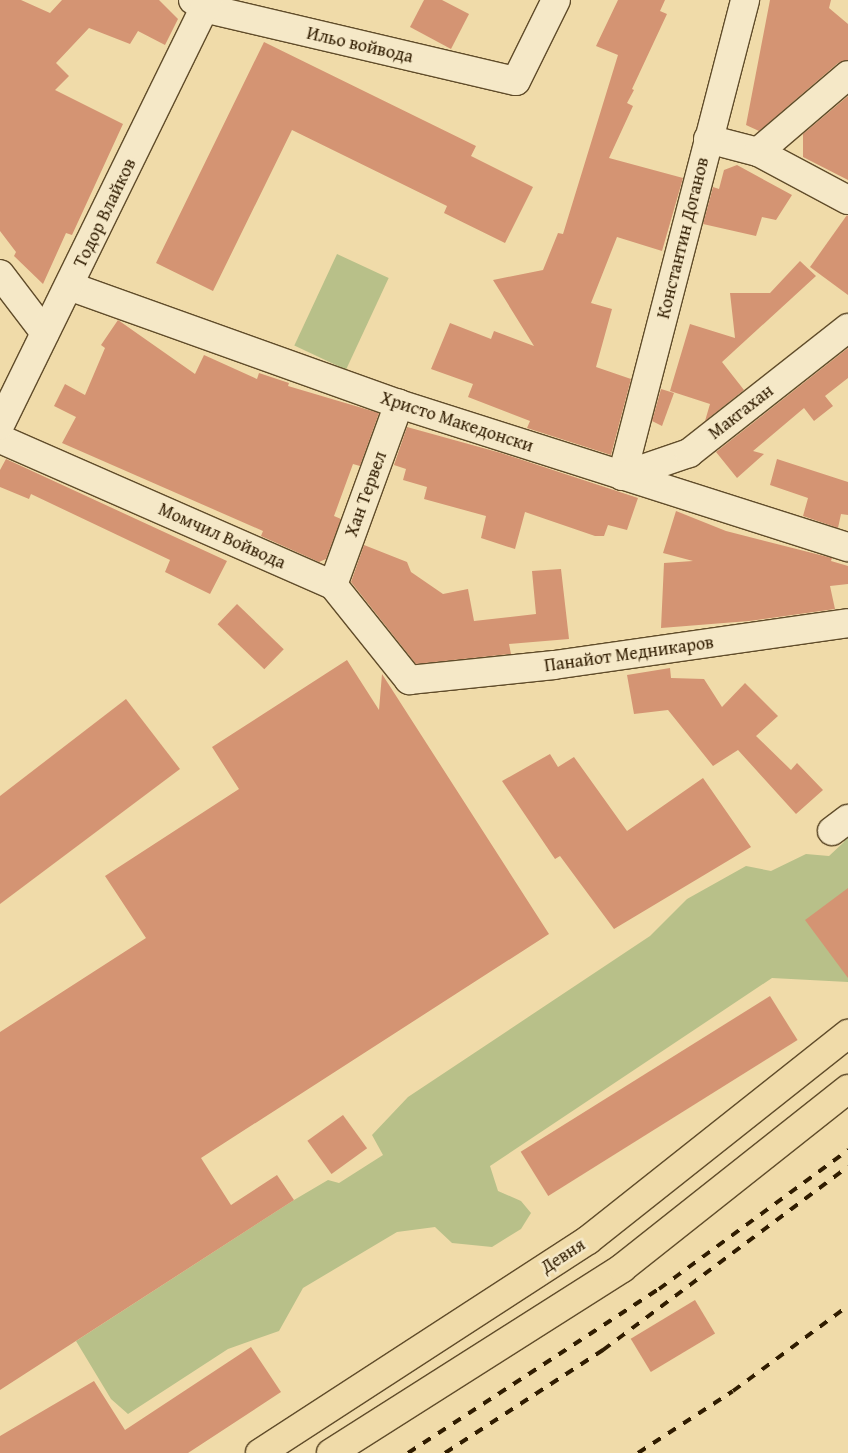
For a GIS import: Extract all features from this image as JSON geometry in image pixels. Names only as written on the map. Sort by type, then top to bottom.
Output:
[{"type":"highway","name":"Девня","points":[[260,1453],[588,1240],[848,1034]]},
{"type":"highway","points":[[331,1453],[622,1268],[848,1089]]},
{"type":"street","name":"Ильо войвода","points":[[202,3],[516,81],[556,0]]},
{"type":"street","name":"Константин Доганов","points":[[622,476],[708,138],[746,0]]},
{"type":"street","name":"Тодор Влайков","points":[[0,425],[69,286],[202,3]]},
{"type":"street","points":[[758,152],[848,75]]},
{"type":"street","points":[[708,138],[758,152],[848,200]]},
{"type":"street","points":[[0,274],[45,333]]},
{"type":"street","name":"Христо Македонски","points":[[69,286],[400,404],[848,547]]},
{"type":"street","name":"Макгахан","points":[[622,476],[689,453],[848,328]]},
{"type":"street","name":"Хан Тервел","points":[[333,585],[400,404]]},
{"type":"street","name":"Момчил Войвода","points":[[0,439],[333,585],[409,680]]},
{"type":"street","name":"Панайот Медникаров","points":[[409,680],[554,665],[848,623]]},
{"type":"green space","points":[[337,254],[389,278],[346,370],[294,346]]},
{"type":"green space","points":[[848,824],[848,982],[772,978],[490,1166],[498,1191],[521,1201],[531,1213],[521,1229],[492,1247],[452,1243],[435,1227],[397,1232],[303,1288],[279,1331],[228,1349],[128,1414],[111,1399],[76,1341],[294,1200],[328,1180],[339,1183],[383,1155],[372,1135],[408,1097],[650,936],[687,899],[746,866],[771,871],[806,854],[829,856],[844,842]]},
{"type":"building","points":[[0,0],[21,0],[50,13],[62,0],[159,0],[178,19],[165,45],[138,31],[130,44],[89,28],[56,63],[69,76],[55,90],[123,124],[72,235],[66,233],[43,284],[14,256],[16,252],[0,231]]},
{"type":"building","points":[[424,0],[442,0],[469,14],[451,49],[410,27]]},
{"type":"building","points":[[618,0],[665,0],[660,11],[667,14],[632,89],[634,90],[627,103],[633,106],[609,158],[683,178],[662,251],[617,237],[591,303],[612,309],[596,367],[631,379],[611,455],[527,428],[530,421],[468,397],[473,384],[431,369],[450,323],[491,339],[494,331],[534,346],[493,280],[543,270],[558,233],[563,234],[618,55],[596,46]]},
{"type":"building","points":[[770,0],[831,0],[829,8],[848,24],[848,60],[838,63],[759,131],[746,125]]},
{"type":"building","points":[[264,42],[476,146],[471,156],[533,187],[505,243],[444,213],[447,206],[292,130],[213,291],[156,263]]},
{"type":"building","points":[[848,96],[848,180],[803,157],[803,134]]},
{"type":"building","points":[[737,165],[792,195],[776,220],[762,217],[756,236],[703,224],[713,187],[719,189],[724,170]]},
{"type":"building","points":[[848,216],[848,295],[810,267]]},
{"type":"building","points":[[800,261],[816,276],[722,362],[744,390],[705,421],[710,404],[670,391],[690,324],[735,338],[730,293],[770,293]]},
{"type":"building","points":[[118,320],[195,374],[204,355],[257,379],[259,373],[289,383],[288,386],[379,413],[360,466],[353,464],[334,516],[341,519],[326,559],[319,562],[261,536],[263,531],[62,443],[76,417],[54,406],[65,384],[85,395],[105,348],[101,345]]},
{"type":"building","points":[[848,348],[848,378],[825,396],[833,406],[814,421],[804,408],[753,451],[764,454],[737,478],[716,452]]},
{"type":"building","points":[[661,389],[674,393],[662,426],[652,421]]},
{"type":"building","points":[[407,427],[501,453],[638,498],[627,530],[608,525],[604,536],[595,536],[525,512],[515,549],[481,538],[486,516],[424,499],[427,487],[403,480],[406,469],[394,465]]},
{"type":"building","points":[[6,459],[227,561],[210,594],[165,572],[170,560],[31,494],[29,499],[0,487],[0,470]]},
{"type":"building","points":[[777,459],[848,482],[848,515],[841,514],[838,528],[803,516],[808,498],[770,485]]},
{"type":"building","points":[[676,511],[726,531],[832,558],[831,561],[848,566],[848,584],[830,586],[835,609],[749,621],[661,628],[664,563],[693,561],[663,553]]},
{"type":"building","points":[[364,545],[407,562],[411,572],[443,594],[468,589],[474,621],[536,614],[532,571],[561,569],[569,639],[509,644],[511,654],[416,664],[351,582]]},
{"type":"building","points":[[237,604],[284,649],[264,669],[218,624]]},
{"type":"building","points":[[347,660],[379,710],[382,674],[549,934],[201,1158],[231,1205],[277,1175],[294,1200],[0,1390],[0,1032],[146,938],[105,876],[239,789],[212,747]]},
{"type":"building","points":[[670,668],[671,678],[704,679],[722,707],[745,683],[778,716],[756,736],[791,770],[797,763],[823,790],[796,814],[738,750],[713,766],[668,710],[634,714],[627,675]]},
{"type":"building","points":[[126,699],[180,769],[0,904],[0,796]]},
{"type":"building","points":[[550,754],[558,767],[574,757],[627,831],[703,778],[751,847],[614,929],[560,856],[555,859],[502,781]]},
{"type":"building","points":[[848,888],[848,978],[805,920]]},
{"type":"building","points":[[770,996],[798,1040],[548,1196],[521,1152]]},
{"type":"building","points":[[343,1115],[367,1148],[332,1174],[307,1141]]},
{"type":"building","points":[[695,1300],[715,1333],[651,1372],[631,1339]]},
{"type":"building","points":[[251,1347],[281,1392],[188,1453],[0,1453],[0,1436],[94,1381],[125,1430]]},
{"type":"railway","points":[[408,1453],[659,1289],[848,1150]]},
{"type":"railway","points":[[445,1453],[603,1350],[848,1167]]},
{"type":"railway","points":[[638,1453],[733,1391],[848,1306]]}]
